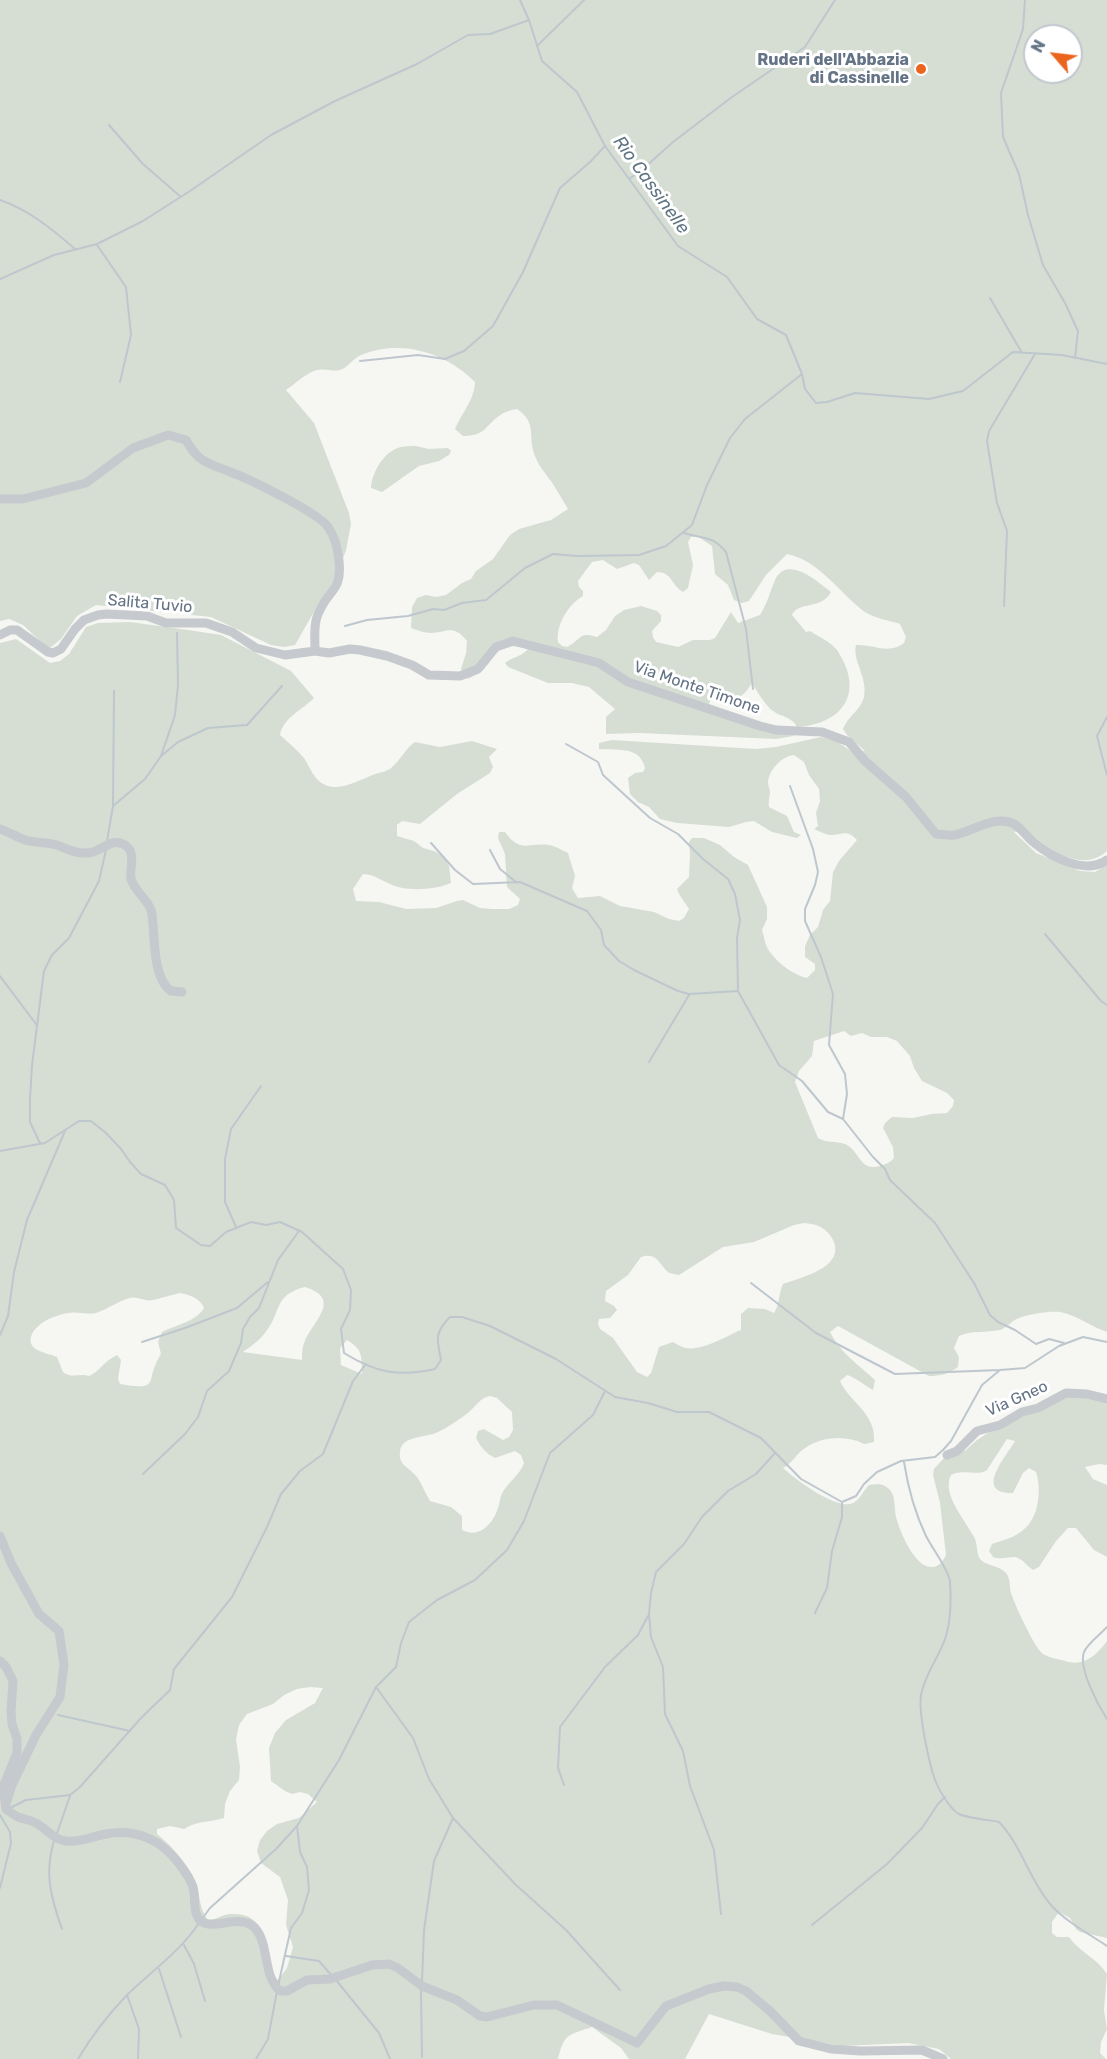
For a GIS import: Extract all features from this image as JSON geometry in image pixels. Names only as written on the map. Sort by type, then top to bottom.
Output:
[{"type":"street","points":[[0,499],[23,499],[86,483],[133,447],[168,435],[186,440],[192,451],[207,464],[233,473],[303,507],[327,525],[336,543],[340,581],[336,590],[320,609],[316,620],[315,651]]},
{"type":"street","name":"Salita Tuvio","points":[[0,635],[10,630],[17,630],[48,652],[56,653],[84,620],[98,615],[129,614],[147,616],[166,623],[206,623],[232,632],[256,648],[285,655],[315,651]]},
{"type":"street","name":"Via Monte Timone","points":[[315,651],[360,650],[412,665],[429,675],[460,676],[478,669],[496,647],[513,641],[530,644],[599,663],[628,682],[760,726],[776,730],[822,732],[849,742],[865,761],[906,797],[936,834],[954,836],[978,826],[1005,820],[1016,824],[1031,841],[1050,854],[1080,866],[1101,865],[1107,860]]},
{"type":"street","points":[[0,829],[26,840],[75,852],[94,852],[113,842],[128,847],[132,854],[130,870],[132,883],[151,908],[158,968],[163,983],[171,992],[182,992]]},
{"type":"street","name":"Via Gneo","points":[[947,1455],[957,1451],[977,1431],[1000,1425],[1022,1412],[1038,1408],[1066,1393],[1087,1394],[1107,1399]]},
{"type":"street","points":[[0,1536],[11,1563],[39,1614],[59,1631],[64,1665],[60,1697],[36,1735],[12,1785],[6,1804]]},
{"type":"street","points":[[0,1661],[13,1681],[11,1711],[17,1739],[17,1753],[3,1787],[6,1809],[40,1825],[56,1838],[67,1841],[126,1832],[161,1845],[189,1878],[194,1890],[197,1916],[203,1922],[211,1924],[249,1923],[255,1927],[273,1985],[279,1991],[287,1990],[307,1980],[330,1979],[372,1965],[389,1964],[422,1986],[457,2000],[480,2016],[487,2017],[534,2005],[557,2005],[637,2043],[666,2006],[709,1989],[731,1986],[746,1991],[799,2041],[831,2049],[922,2050],[943,2059]]},
{"type":"shaded area","points":[[0,0],[1107,0],[1107,851],[1097,858],[1075,859],[1053,850],[1025,830],[1014,832],[1036,853],[1080,871],[1095,872],[1107,865],[1107,1332],[1060,1312],[1028,1315],[1016,1319],[1000,1330],[959,1336],[954,1348],[959,1357],[958,1367],[944,1374],[929,1376],[838,1326],[830,1332],[835,1340],[845,1353],[875,1380],[873,1390],[847,1375],[840,1381],[871,1423],[874,1442],[864,1444],[842,1438],[818,1441],[804,1449],[783,1468],[816,1493],[846,1504],[853,1503],[860,1498],[869,1485],[885,1486],[893,1496],[898,1524],[914,1556],[926,1566],[938,1566],[946,1555],[940,1503],[933,1475],[934,1469],[944,1458],[966,1450],[996,1428],[1073,1395],[1107,1402],[1107,1465],[1085,1467],[1093,1479],[1107,1485],[1107,1557],[1094,1550],[1076,1528],[1068,1528],[1056,1541],[1039,1567],[1033,1570],[1015,1557],[993,1557],[989,1551],[992,1544],[1026,1528],[1035,1514],[1039,1497],[1036,1472],[1029,1468],[1023,1473],[1013,1493],[1001,1492],[995,1487],[996,1472],[1015,1441],[1007,1439],[987,1470],[979,1473],[956,1473],[951,1475],[949,1482],[952,1499],[974,1537],[980,1559],[1007,1574],[1011,1593],[1020,1615],[1039,1650],[1051,1657],[1078,1663],[1094,1656],[1107,1641],[1107,1938],[1080,1932],[1070,1918],[1059,1912],[1052,1922],[1052,1933],[1057,1937],[1069,1937],[1107,1974],[1104,2010],[1107,2029],[1101,2042],[1100,2053],[1106,2059],[951,2059],[939,2049],[908,2043],[842,2046],[772,2034],[709,2014],[685,2059],[629,2059],[621,2048],[592,2027],[569,2036],[563,2044],[558,2059],[0,2059],[0,643],[16,639],[50,663],[60,661],[69,654],[86,627],[98,623],[130,622],[221,635],[291,671],[314,698],[289,719],[280,735],[304,758],[316,778],[328,786],[348,785],[390,769],[415,742],[440,747],[472,741],[497,749],[489,757],[493,767],[490,773],[457,794],[420,824],[402,821],[397,825],[397,836],[414,841],[423,848],[444,856],[449,866],[451,883],[429,889],[412,889],[397,887],[374,876],[363,874],[353,889],[356,901],[379,902],[406,909],[436,908],[463,900],[480,908],[509,909],[518,905],[520,899],[507,887],[505,854],[498,838],[499,832],[505,832],[520,845],[549,845],[568,853],[575,876],[572,888],[578,898],[600,896],[620,906],[654,912],[679,921],[684,918],[689,909],[677,889],[689,877],[689,842],[692,838],[704,838],[720,845],[748,865],[767,907],[767,919],[762,930],[768,949],[785,967],[807,978],[815,970],[815,964],[805,957],[805,946],[810,935],[818,927],[823,910],[830,901],[833,872],[857,840],[850,834],[829,835],[814,829],[818,826],[816,813],[820,801],[819,789],[809,775],[804,762],[794,755],[785,758],[774,768],[768,782],[769,807],[787,816],[794,832],[801,835],[797,838],[772,832],[754,821],[729,827],[677,823],[660,819],[649,807],[638,802],[630,794],[628,778],[635,773],[643,772],[645,768],[638,756],[633,752],[599,749],[599,743],[612,740],[756,749],[821,737],[836,741],[851,751],[865,751],[843,729],[864,697],[864,683],[856,657],[856,645],[887,649],[904,643],[906,637],[900,624],[865,612],[819,570],[799,557],[787,554],[766,575],[749,601],[742,603],[734,600],[728,585],[715,574],[712,546],[697,536],[691,537],[688,542],[693,565],[688,588],[683,592],[666,574],[657,572],[649,580],[639,565],[634,563],[617,569],[603,560],[592,562],[578,581],[583,596],[572,604],[564,616],[559,628],[558,642],[567,647],[584,635],[597,637],[606,630],[615,616],[624,610],[641,606],[657,611],[661,615],[661,621],[652,631],[656,642],[678,647],[693,640],[710,640],[715,638],[731,612],[738,623],[760,615],[780,573],[787,570],[803,572],[831,592],[822,601],[799,608],[792,615],[806,632],[810,631],[834,647],[845,665],[849,679],[849,692],[838,712],[827,720],[797,727],[793,736],[776,739],[639,733],[606,734],[606,717],[615,709],[589,687],[572,683],[548,683],[508,667],[505,663],[528,649],[511,646],[501,648],[484,669],[468,679],[461,669],[467,641],[458,632],[450,630],[428,633],[411,628],[412,607],[417,598],[426,595],[436,597],[446,595],[471,579],[476,571],[493,559],[510,535],[519,529],[551,520],[568,509],[537,460],[530,425],[523,414],[517,409],[507,411],[480,433],[463,436],[455,429],[470,401],[475,382],[450,363],[436,356],[405,348],[390,348],[359,356],[340,370],[313,371],[286,390],[314,423],[349,513],[351,524],[346,550],[334,583],[319,603],[295,645],[284,647],[271,645],[211,617],[96,605],[77,616],[61,639],[50,648],[23,625],[9,619],[0,621]],"holes":[[[752,683],[770,709],[793,721],[797,727],[774,727],[709,704],[712,696],[716,694],[737,698]],[[844,1031],[851,1036],[862,1033],[871,1037],[887,1037],[897,1041],[910,1056],[922,1081],[947,1093],[954,1100],[953,1106],[947,1113],[913,1118],[892,1117],[883,1128],[893,1147],[894,1158],[883,1165],[869,1166],[845,1144],[818,1138],[795,1082],[799,1071],[812,1056],[814,1041]],[[804,1223],[817,1225],[823,1229],[832,1238],[835,1248],[834,1256],[821,1269],[783,1284],[774,1313],[765,1309],[748,1308],[741,1314],[741,1330],[714,1342],[693,1348],[684,1348],[673,1342],[659,1347],[651,1373],[647,1377],[637,1372],[613,1338],[600,1329],[599,1319],[610,1318],[617,1310],[605,1301],[606,1291],[628,1275],[641,1257],[654,1257],[669,1273],[679,1275],[723,1247],[754,1242]],[[305,1287],[316,1292],[324,1304],[319,1318],[304,1343],[302,1360],[243,1352],[265,1333],[279,1305],[295,1290]],[[180,1293],[197,1299],[204,1308],[191,1320],[162,1332],[158,1342],[161,1354],[147,1385],[120,1384],[118,1379],[121,1360],[117,1355],[89,1376],[72,1376],[63,1372],[57,1357],[44,1353],[32,1345],[33,1332],[46,1320],[57,1316],[71,1313],[96,1313],[130,1298],[150,1300]],[[347,1340],[356,1347],[361,1358],[362,1374],[341,1365],[340,1348]],[[487,1397],[497,1398],[512,1412],[513,1430],[509,1437],[503,1440],[484,1429],[478,1431],[476,1438],[486,1452],[495,1458],[515,1451],[521,1455],[524,1463],[503,1492],[493,1519],[480,1531],[474,1533],[462,1530],[462,1516],[451,1507],[430,1501],[417,1477],[401,1460],[400,1452],[405,1443],[446,1428]],[[323,1688],[315,1703],[286,1720],[275,1733],[269,1748],[271,1781],[292,1794],[300,1792],[308,1794],[317,1802],[299,1818],[277,1824],[267,1831],[260,1840],[257,1851],[261,1863],[280,1877],[288,1900],[286,1925],[293,1947],[287,1968],[278,1980],[272,1972],[260,1929],[254,1921],[245,1915],[231,1914],[209,1921],[201,1906],[192,1875],[174,1850],[157,1834],[157,1829],[170,1826],[184,1829],[199,1823],[224,1818],[225,1804],[230,1791],[239,1780],[240,1767],[236,1739],[239,1725],[247,1714],[273,1704],[284,1695],[297,1689]]]},
{"type":"shaded area","points":[[416,446],[429,449],[448,448],[451,451],[439,461],[419,466],[382,492],[371,488],[376,469],[389,453],[401,447]]},
{"type":"waterway","name":"Rio Cassinelle","points":[[520,0],[542,61],[577,92],[605,146],[678,246],[727,277],[757,319],[786,335],[802,374],[805,389],[816,403],[855,393],[929,399],[963,391],[1013,352],[1062,355],[1107,364]]},
{"type":"waterway","points":[[537,46],[584,0]]},
{"type":"waterway","points":[[629,179],[732,97],[805,47],[835,0]]},
{"type":"waterway","points":[[1025,0],[1023,29],[1001,93],[1003,137],[1019,174],[1043,265],[1078,331],[1075,358]]},
{"type":"waterway","points":[[0,279],[54,255],[97,244],[143,221],[271,135],[335,101],[417,64],[468,35],[490,34],[529,20]]},
{"type":"waterway","points":[[109,125],[143,164],[181,197]]},
{"type":"waterway","points":[[360,361],[418,355],[445,359],[464,351],[493,326],[523,272],[560,188],[605,146]]},
{"type":"waterway","points":[[0,200],[11,204],[49,227],[75,249]]},
{"type":"waterway","points":[[97,245],[126,287],[131,335],[120,382]]},
{"type":"waterway","points":[[990,298],[1022,353]]},
{"type":"waterway","points":[[1004,606],[1007,531],[997,503],[987,441],[989,431],[1035,354]]},
{"type":"waterway","points":[[345,626],[367,620],[408,616],[433,609],[444,610],[462,603],[486,600],[525,568],[553,554],[639,555],[666,546],[692,525],[707,485],[730,438],[745,419],[802,374]]},
{"type":"waterway","points":[[684,533],[712,540],[726,552],[746,629],[753,689]]},
{"type":"waterway","points":[[113,806],[145,779],[161,756],[175,715],[178,685],[177,633]]},
{"type":"waterway","points":[[161,756],[178,742],[208,728],[247,725],[282,686]]},
{"type":"waterway","points":[[107,841],[113,806],[114,691]]},
{"type":"waterway","points":[[1107,717],[1097,736],[1107,775]]},
{"type":"waterway","points":[[566,744],[598,762],[603,775],[650,818],[678,834],[703,859],[728,879],[735,894],[740,920],[737,938],[738,991],[779,1065],[802,1081],[828,1112],[843,1119],[885,1169],[890,1180],[935,1223],[974,1283],[990,1315],[1036,1344],[1049,1339],[1064,1343]]},
{"type":"waterway","points":[[790,786],[813,849],[818,872],[805,909],[805,921],[821,957],[833,994],[829,1045],[845,1074],[847,1094],[843,1119]]},
{"type":"waterway","points":[[431,843],[455,870],[473,884],[520,882],[587,911],[601,930],[604,945],[619,961],[634,970],[689,994],[738,991]]},
{"type":"waterway","points":[[40,1143],[30,1122],[30,1100],[44,971],[52,955],[69,938],[99,881],[106,850]]},
{"type":"waterway","points":[[490,850],[500,869],[516,882]]},
{"type":"waterway","points":[[1045,934],[1101,1001],[1107,1005]]},
{"type":"waterway","points":[[0,976],[36,1024]]},
{"type":"waterway","points":[[649,1062],[689,995]]},
{"type":"waterway","points":[[236,1227],[225,1202],[225,1159],[231,1129],[261,1086]]},
{"type":"waterway","points":[[0,1151],[45,1143],[79,1121],[91,1121],[106,1133],[141,1174],[165,1185],[174,1200],[176,1228],[201,1245],[210,1246],[226,1232],[251,1222],[266,1225],[280,1222],[302,1232],[343,1269],[351,1290],[350,1310],[341,1329],[344,1353],[356,1360],[388,1372],[410,1373],[435,1369],[441,1360],[438,1341],[441,1328],[450,1317],[462,1317],[490,1326],[556,1359],[615,1397],[648,1403],[677,1412],[709,1412],[761,1438],[801,1479],[842,1502],[856,1496],[864,1484],[877,1472],[901,1461],[935,1457],[951,1441],[982,1385],[1000,1370],[1025,1368],[1059,1346],[1083,1337],[1107,1342]]},
{"type":"waterway","points":[[0,1335],[8,1316],[14,1272],[27,1220],[65,1131]]},
{"type":"waterway","points":[[143,1474],[185,1434],[198,1417],[207,1391],[229,1371],[241,1343],[243,1329],[259,1308],[278,1260],[299,1231]]},
{"type":"waterway","points":[[142,1342],[237,1308],[268,1282]]},
{"type":"waterway","points":[[751,1283],[816,1333],[895,1374],[1000,1370]]},
{"type":"waterway","points":[[10,1808],[26,1800],[70,1795],[170,1690],[174,1669],[232,1597],[281,1494],[300,1471],[323,1454],[353,1381],[366,1364]]},
{"type":"waterway","points":[[202,1919],[210,1908],[276,1849],[297,1826],[339,1760],[376,1687],[396,1667],[401,1643],[409,1622],[437,1600],[475,1580],[507,1550],[524,1521],[550,1453],[593,1415],[605,1391]]},
{"type":"waterway","points":[[721,1914],[714,1850],[690,1786],[683,1751],[665,1714],[663,1667],[651,1637],[649,1614],[651,1593],[656,1572],[684,1544],[702,1517],[728,1491],[756,1474],[775,1453]]},
{"type":"waterway","points":[[904,1462],[918,1518],[950,1581],[948,1630],[926,1679],[920,1703],[927,1750],[935,1780],[948,1803],[959,1814],[999,1822],[1014,1842],[1037,1885],[1051,1905],[1070,1922],[1107,1946]]},
{"type":"waterway","points":[[815,1613],[827,1588],[832,1551],[842,1517],[842,1503]]},
{"type":"waterway","points":[[564,1785],[558,1768],[560,1727],[605,1667],[638,1635],[648,1616]]},
{"type":"waterway","points":[[1107,1627],[1088,1645],[1083,1659],[1086,1677],[1107,1719]]},
{"type":"waterway","points":[[376,1687],[413,1738],[429,1779],[453,1818],[515,1884],[566,1930],[620,1990]]},
{"type":"waterway","points":[[58,1715],[130,1731]]},
{"type":"waterway","points":[[56,1836],[70,1796]]},
{"type":"waterway","points":[[812,1925],[887,1864],[922,1828],[945,1797]]},
{"type":"waterway","points":[[0,1815],[10,1832],[11,1843],[0,1888]]},
{"type":"waterway","points":[[422,1982],[424,1930],[434,1861],[453,1818]]},
{"type":"waterway","points":[[278,1986],[291,1928],[302,1913],[309,1890],[307,1867],[300,1852],[297,1826]]},
{"type":"waterway","points":[[54,1841],[49,1875],[62,1929]]},
{"type":"waterway","points":[[78,2059],[94,2034],[119,2003],[174,1953],[199,1923]]},
{"type":"waterway","points":[[184,1945],[194,1964],[205,2001]]},
{"type":"waterway","points":[[286,1956],[319,1961],[332,1976]]},
{"type":"waterway","points":[[159,1969],[181,2037]]},
{"type":"waterway","points":[[336,1980],[379,2033],[390,2059]]},
{"type":"waterway","points":[[421,1988],[422,2057]]},
{"type":"waterway","points":[[256,2059],[268,2039],[277,1991]]},
{"type":"waterway","points":[[127,1995],[139,2029],[138,2059]]},
{"type":"place","name":"Ruderi dell'Abbazia di Cassinelle","points":[[921,69]]}]
